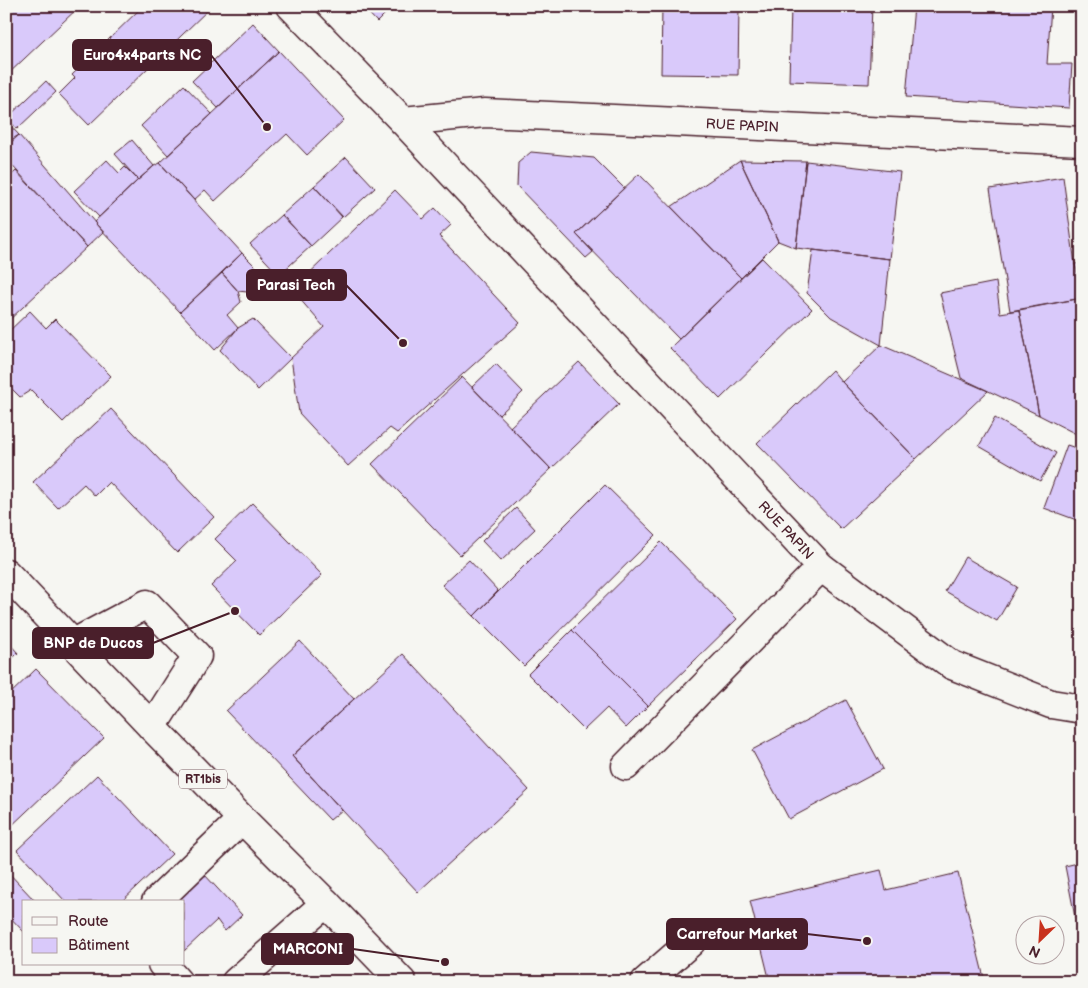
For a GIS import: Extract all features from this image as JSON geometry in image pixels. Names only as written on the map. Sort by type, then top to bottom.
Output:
[{"type":"street","name":"RUE PAPIN","points":[[291,6],[403,121],[821,567],[952,665],[1051,704],[1082,709]]},
{"type":"street","name":"RUE PAPIN","points":[[403,121],[484,113],[1082,141]]},
{"type":"street","name":"RUE PAPIN","points":[[626,766],[821,567]]},
{"type":"street","name":"RT1bis","points":[[6,574],[74,643],[152,727],[326,902],[402,982]]},
{"type":"street","points":[[74,643],[147,604],[197,656],[152,727]]},
{"type":"street","points":[[158,900],[242,819]]},
{"type":"street","points":[[236,982],[326,902]]},
{"type":"street","points":[[645,982],[691,942]]},
{"type":"street","points":[[164,966],[178,982]]},
{"type":"building","points":[[6,6],[80,6],[6,76]]},
{"type":"building","points":[[143,6],[212,6],[89,125],[59,94],[75,78],[72,75]]},
{"type":"building","points":[[362,6],[393,6],[377,22]]},
{"type":"building","points":[[662,6],[739,6],[738,75],[661,74]]},
{"type":"building","points":[[791,6],[872,6],[869,84],[789,81]]},
{"type":"building","points":[[914,6],[1051,6],[1047,64],[1072,64],[1069,108],[906,97]]},
{"type":"building","points":[[253,23],[279,51],[218,108],[192,81]]},
{"type":"building","points":[[279,51],[344,120],[307,155],[287,134],[215,201],[205,190],[194,200],[160,163]]},
{"type":"building","points":[[46,81],[56,92],[17,129],[7,118]]},
{"type":"building","points":[[184,85],[212,114],[168,155],[141,126]]},
{"type":"building","points":[[6,121],[19,135],[6,147]]},
{"type":"building","points":[[19,135],[103,232],[87,247],[6,159],[6,143]]},
{"type":"building","points":[[132,140],[154,166],[138,180],[115,154]]},
{"type":"building","points":[[531,152],[594,158],[624,188],[576,234],[593,252],[586,258],[517,186],[518,163]]},
{"type":"building","points":[[346,157],[375,188],[343,217],[314,186]]},
{"type":"building","points":[[107,160],[119,173],[125,167],[138,180],[99,217],[74,191]]},
{"type":"building","points":[[740,160],[778,241],[741,278],[671,207]]},
{"type":"building","points":[[740,160],[806,161],[796,248],[778,241]]},
{"type":"building","points":[[806,161],[900,172],[890,259],[796,248]]},
{"type":"building","points":[[160,163],[242,253],[180,312],[94,222],[138,180]]},
{"type":"building","points":[[16,171],[87,247],[6,323],[6,180]]},
{"type":"building","points":[[639,174],[741,278],[679,339],[576,234]]},
{"type":"building","points":[[1063,177],[1075,264],[1082,298],[1010,311],[990,189]]},
{"type":"building","points":[[314,186],[342,217],[311,246],[282,215]]},
{"type":"building","points":[[395,190],[423,219],[435,208],[451,225],[439,236],[520,323],[397,433],[390,428],[348,466],[299,413],[291,358],[324,327],[292,290]]},
{"type":"building","points":[[282,215],[311,246],[279,275],[250,244]]},
{"type":"building","points":[[813,250],[890,259],[881,345],[831,317],[807,293]]},
{"type":"building","points":[[242,253],[259,270],[255,274],[261,280],[247,292],[238,291],[222,273]]},
{"type":"building","points":[[762,258],[812,309],[720,399],[670,348]]},
{"type":"building","points":[[1082,263],[1082,297],[1075,264]]},
{"type":"building","points":[[222,273],[238,291],[241,302],[227,315],[238,328],[215,350],[180,312]]},
{"type":"building","points":[[996,282],[1000,313],[1019,310],[1039,415],[961,378],[940,293]]},
{"type":"building","points":[[1082,298],[1082,437],[1039,415],[1019,310]]},
{"type":"building","points":[[30,311],[46,328],[55,319],[111,376],[63,422],[31,390],[20,397],[6,383],[6,334]]},
{"type":"building","points":[[253,319],[291,358],[258,390],[220,350],[238,328]]},
{"type":"building","points":[[881,345],[988,391],[916,459],[842,382]]},
{"type":"building","points":[[579,362],[619,404],[551,469],[510,427]]},
{"type":"building","points":[[496,364],[523,392],[499,415],[472,387]]},
{"type":"building","points":[[832,370],[916,459],[841,529],[757,443]]},
{"type":"building","points":[[462,377],[551,469],[460,555],[372,464]]},
{"type":"building","points":[[111,409],[214,517],[177,553],[109,482],[95,496],[84,484],[58,508],[33,482]]},
{"type":"building","points":[[995,418],[1056,453],[1040,481],[979,446]]},
{"type":"building","points":[[1067,445],[1082,450],[1082,522],[1044,508]]},
{"type":"building","points":[[605,485],[656,535],[524,666],[474,616]]},
{"type":"building","points":[[252,503],[322,575],[259,635],[211,586],[237,561],[215,539]]},
{"type":"building","points":[[516,508],[535,529],[501,561],[482,541]]},
{"type":"building","points":[[661,542],[737,619],[648,706],[572,630]]},
{"type":"building","points":[[965,557],[1017,587],[997,621],[945,591]]},
{"type":"building","points":[[469,560],[498,591],[474,616],[442,585]]},
{"type":"building","points":[[572,630],[648,706],[626,728],[607,708],[584,730],[528,674]]},
{"type":"building","points":[[6,640],[18,653],[6,665]]},
{"type":"building","points":[[300,641],[354,699],[292,756],[342,810],[330,820],[226,711]]},
{"type":"building","points":[[403,654],[529,790],[418,892],[292,756]]},
{"type":"building","points":[[36,669],[104,738],[6,831],[6,698]]},
{"type":"building","points":[[846,700],[883,769],[789,819],[752,750]]},
{"type":"building","points":[[97,775],[172,854],[123,900],[64,900],[17,850]]},
{"type":"building","points":[[1082,862],[1082,953],[1065,866]]},
{"type":"building","points":[[6,870],[34,900],[22,900],[22,930],[6,913]]},
{"type":"building","points":[[881,870],[886,890],[958,873],[985,982],[770,982],[750,901]]},
{"type":"building","points":[[204,874],[242,915],[225,931],[217,920],[185,950],[185,900],[175,900]]},
{"type":"place","name":"Euro4x4parts NC","points":[[267,127]]},
{"type":"place","name":"Parasi Tech","points":[[403,343]]},
{"type":"place","name":"BNP de Ducos","points":[[235,611]]},
{"type":"place","name":"Carrefour Market","points":[[867,941]]},
{"type":"place","name":"MARCONI","points":[[445,962]]}]
